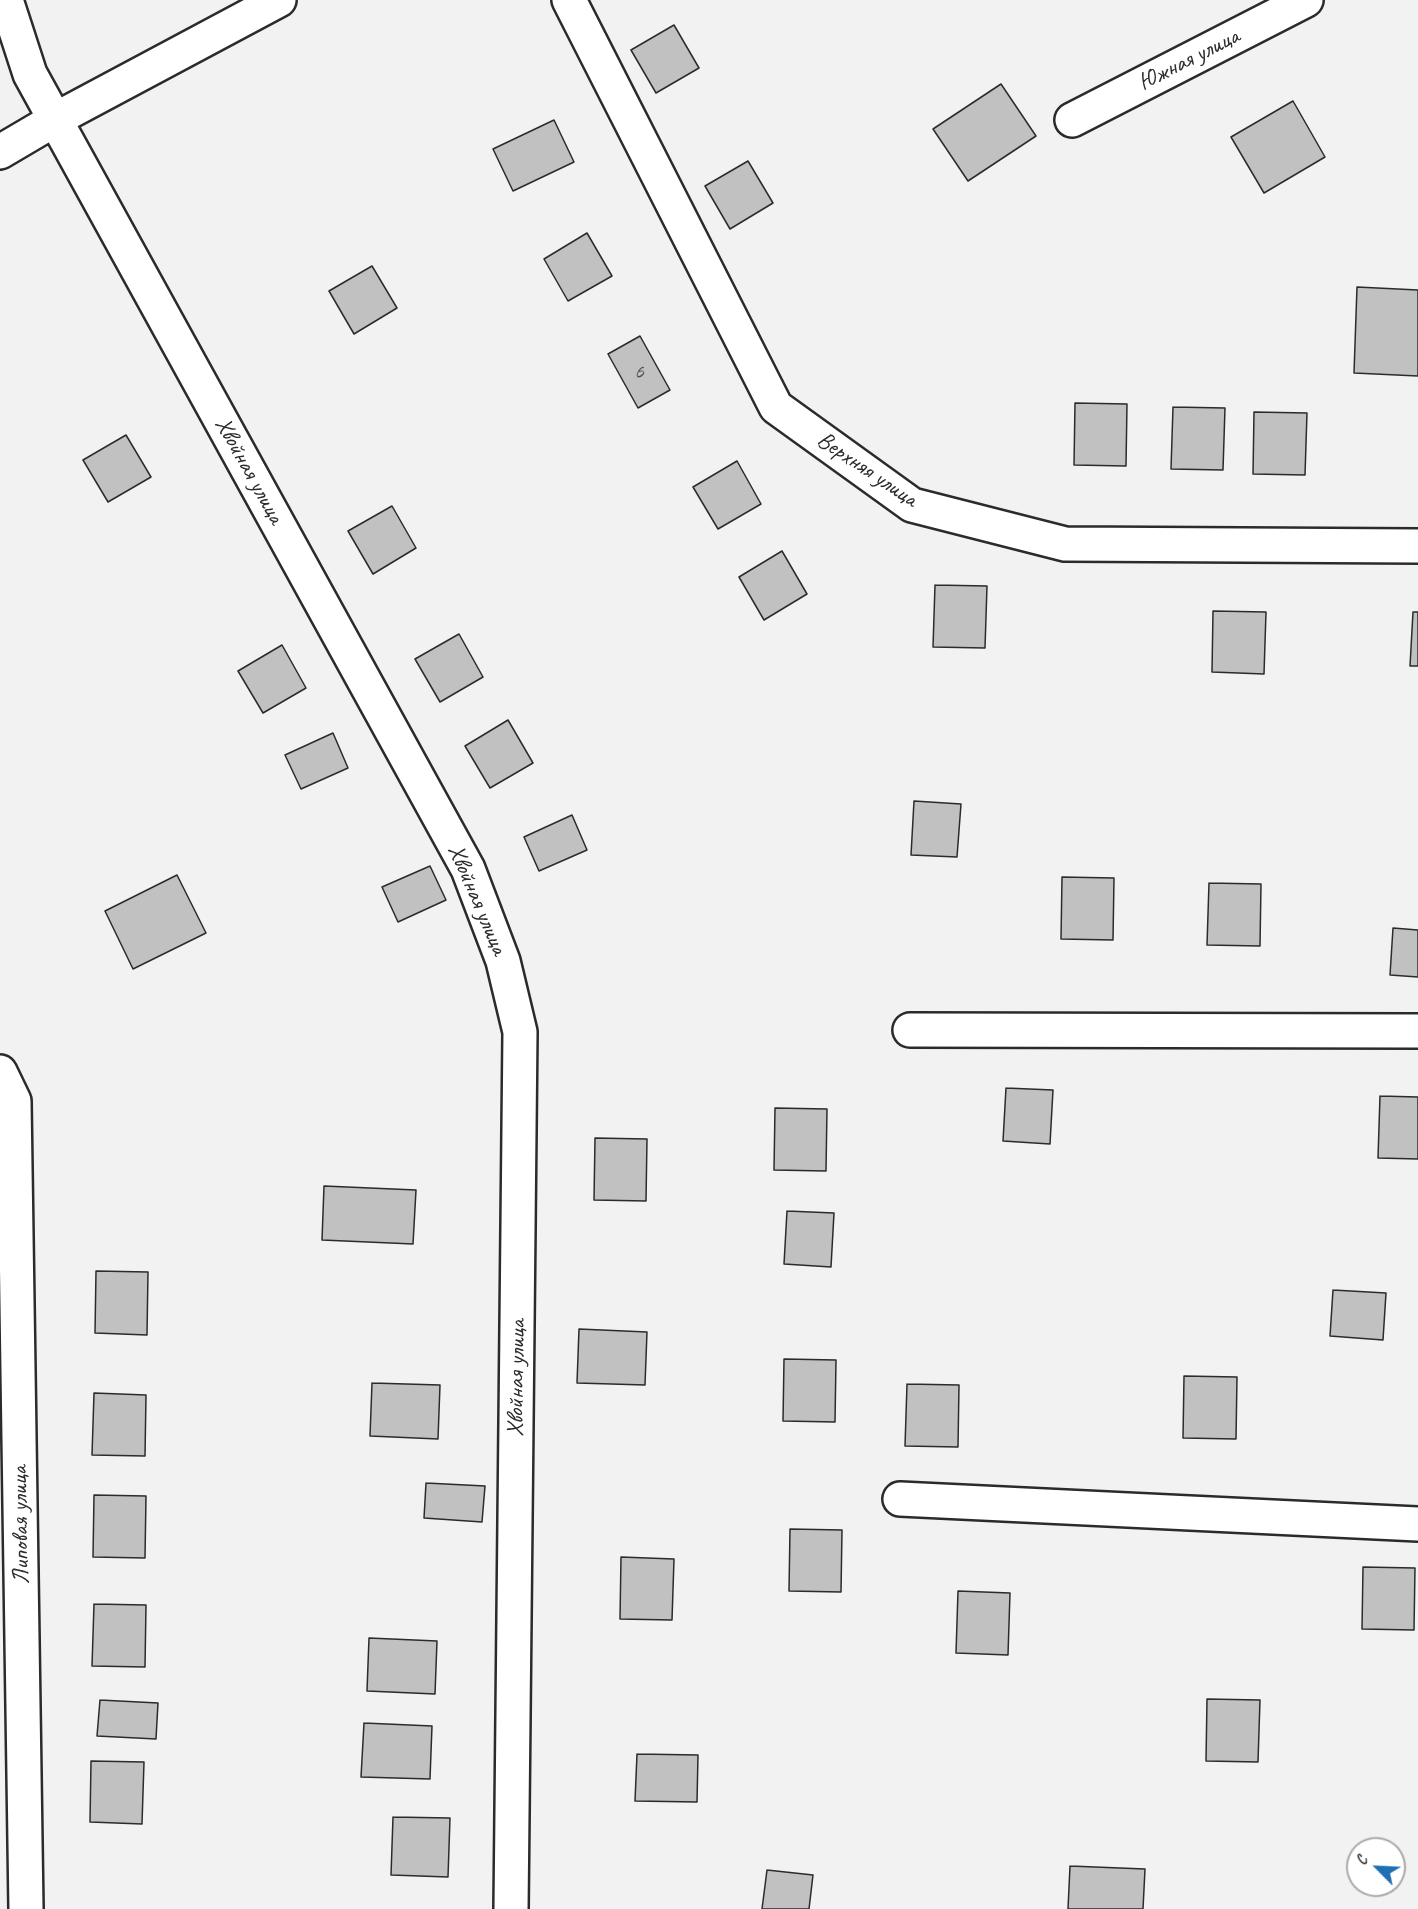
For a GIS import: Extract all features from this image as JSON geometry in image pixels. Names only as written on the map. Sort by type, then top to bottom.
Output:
[{"type":"street","name":"Хвойная улица","points":[[6,0],[30,74],[468,869],[503,961],[520,1032],[511,1909]]},
{"type":"street","points":[[0,152],[56,119],[279,0]]},
{"type":"street","name":"Верхняя улица","points":[[569,0],[776,407],[912,505],[1065,544],[1418,546]]},
{"type":"street","name":"Южная улица","points":[[1072,120],[1306,0]]},
{"type":"street","points":[[910,1030],[1418,1031]]},
{"type":"street","name":"Липовая улица","points":[[0,1072],[14,1101],[26,1909]]},
{"type":"street","points":[[900,1499],[1418,1524]]},
{"type":"building","points":[[674,25],[699,68],[656,93],[631,50]]},
{"type":"building","points":[[1001,84],[1036,136],[968,181],[933,129]]},
{"type":"building","points":[[1293,101],[1325,157],[1264,193],[1231,137]]},
{"type":"building","points":[[554,120],[574,162],[513,191],[493,149]]},
{"type":"building","points":[[748,161],[773,203],[730,229],[705,186]]},
{"type":"building","points":[[587,233],[612,276],[568,301],[544,259]]},
{"type":"building","points":[[372,266],[397,308],[354,334],[329,291]]},
{"type":"building","points":[[1357,287],[1418,290],[1418,376],[1354,373]]},
{"type":"building","points":[[640,336],[670,390],[638,408],[608,354]]},
{"type":"building","points":[[1075,403],[1127,404],[1126,466],[1074,465]]},
{"type":"building","points":[[1173,407],[1225,408],[1223,470],[1171,469]]},
{"type":"building","points":[[1254,412],[1307,413],[1305,475],[1253,474]]},
{"type":"building","points":[[126,435],[151,477],[108,502],[83,460]]},
{"type":"building","points":[[737,461],[761,504],[718,529],[693,487]]},
{"type":"building","points":[[392,506],[416,548],[373,574],[348,531]]},
{"type":"building","points":[[782,551],[807,594],[764,620],[739,577]]},
{"type":"building","points":[[935,585],[987,586],[985,648],[933,647]]},
{"type":"building","points":[[1213,611],[1266,612],[1264,674],[1212,672]]},
{"type":"building","points":[[1413,612],[1418,612],[1418,666],[1410,666]]},
{"type":"building","points":[[459,634],[483,677],[440,702],[415,659]]},
{"type":"building","points":[[282,645],[306,688],[263,713],[238,671]]},
{"type":"building","points":[[508,720],[533,763],[490,788],[465,746]]},
{"type":"building","points":[[333,733],[348,768],[301,789],[285,755]]},
{"type":"building","points":[[914,801],[961,804],[957,857],[911,855]]},
{"type":"building","points":[[572,815],[587,850],[539,871],[524,837]]},
{"type":"building","points":[[430,866],[446,900],[398,922],[382,887]]},
{"type":"building","points":[[177,875],[206,933],[133,969],[105,911]]},
{"type":"building","points":[[1062,877],[1114,878],[1113,940],[1061,939]]},
{"type":"building","points":[[1209,883],[1261,884],[1260,946],[1207,945]]},
{"type":"building","points":[[1393,928],[1418,930],[1418,977],[1390,975]]},
{"type":"building","points":[[1006,1088],[1053,1090],[1050,1144],[1003,1141]]},
{"type":"building","points":[[1380,1096],[1418,1097],[1418,1159],[1378,1158]]},
{"type":"building","points":[[775,1108],[827,1109],[826,1171],[774,1170]]},
{"type":"building","points":[[595,1138],[647,1139],[646,1201],[594,1200]]},
{"type":"building","points":[[324,1186],[416,1190],[413,1244],[322,1240]]},
{"type":"building","points":[[787,1211],[834,1213],[831,1267],[784,1264]]},
{"type":"building","points":[[96,1271],[148,1272],[147,1335],[95,1333]]},
{"type":"building","points":[[1333,1290],[1386,1293],[1383,1340],[1330,1336]]},
{"type":"building","points":[[579,1329],[647,1332],[645,1385],[577,1383]]},
{"type":"building","points":[[784,1359],[836,1360],[835,1422],[783,1421]]},
{"type":"building","points":[[1184,1376],[1237,1377],[1236,1439],[1183,1438]]},
{"type":"building","points":[[372,1383],[440,1385],[438,1439],[370,1436]]},
{"type":"building","points":[[907,1384],[959,1385],[958,1447],[905,1446]]},
{"type":"building","points":[[94,1393],[146,1395],[145,1456],[92,1455]]},
{"type":"building","points":[[426,1483],[485,1486],[482,1522],[424,1518]]},
{"type":"building","points":[[94,1495],[146,1496],[145,1558],[93,1557]]},
{"type":"building","points":[[790,1529],[842,1530],[841,1592],[789,1591]]},
{"type":"building","points":[[621,1557],[674,1559],[672,1620],[620,1619]]},
{"type":"building","points":[[1363,1567],[1415,1568],[1414,1630],[1362,1629]]},
{"type":"building","points":[[958,1591],[1010,1593],[1008,1655],[956,1653]]},
{"type":"building","points":[[94,1604],[146,1605],[145,1667],[92,1666]]},
{"type":"building","points":[[369,1638],[437,1641],[435,1694],[367,1691]]},
{"type":"building","points":[[1207,1699],[1260,1700],[1258,1762],[1206,1761]]},
{"type":"building","points":[[100,1700],[158,1703],[156,1739],[97,1736]]},
{"type":"building","points":[[364,1723],[432,1726],[430,1779],[361,1777]]},
{"type":"building","points":[[637,1754],[698,1755],[697,1802],[635,1801]]},
{"type":"building","points":[[91,1761],[144,1762],[142,1824],[90,1822]]},
{"type":"building","points":[[393,1817],[450,1818],[448,1877],[391,1875]]},
{"type":"building","points":[[1070,1866],[1145,1869],[1143,1909],[1068,1909]]},
{"type":"building","points":[[767,1870],[813,1875],[809,1909],[762,1909]]}]
